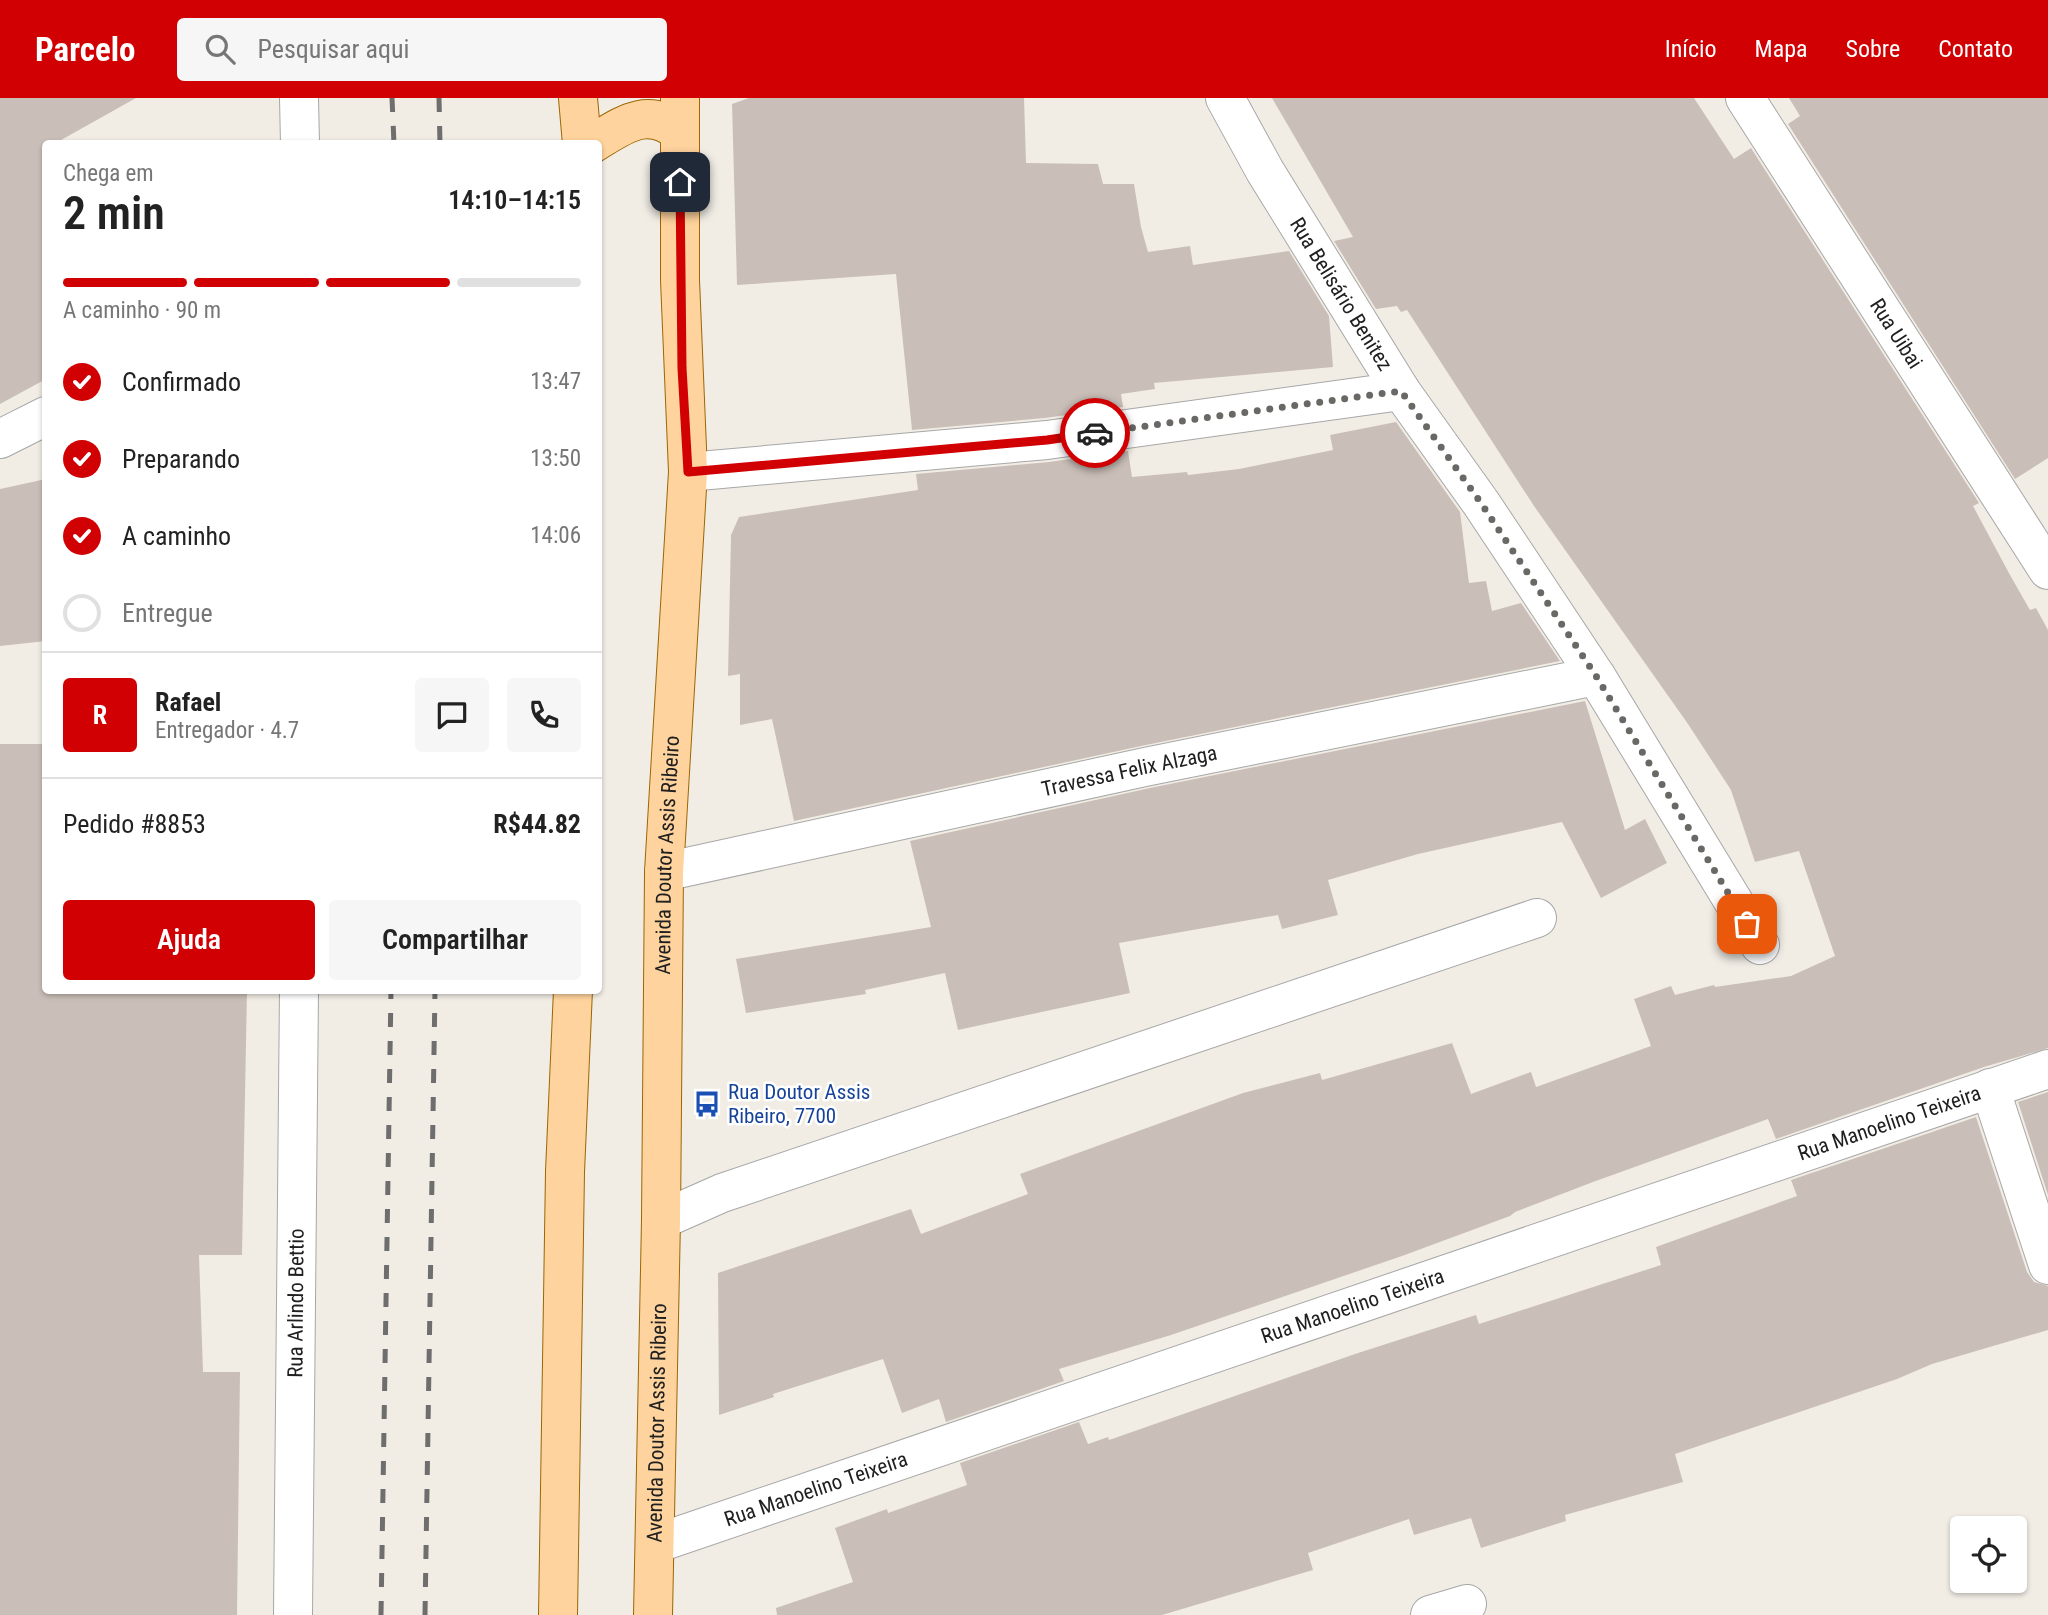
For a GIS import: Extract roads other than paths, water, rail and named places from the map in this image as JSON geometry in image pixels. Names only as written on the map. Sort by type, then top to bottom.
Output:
[{"type":"main road","points":[[578,98],[582,140]]},
{"type":"main road","points":[[599,140],[619,128],[645,118],[680,115]]},
{"type":"main road","name":"Avenida Doutor Assis Ribeiro","points":[[653,1615],[661,1220],[663,872],[688,472],[681,318],[680,115]]},
{"type":"main road","points":[[558,1615],[564,1185],[573,994]]},
{"type":"street","points":[[299,98],[300,140]]},
{"type":"street","name":"Rua Belisário Benitez","points":[[1225,98],[1265,171],[1401,391],[1481,503],[1596,676],[1760,945]]},
{"type":"street","name":"Rua Uibai","points":[[1745,98],[2048,570]]},
{"type":"street","points":[[688,472],[1047,440],[1401,391]]},
{"type":"street","points":[[0,439],[42,418]]},
{"type":"street","name":"Travessa Felix Alzaga","points":[[663,872],[1131,770],[1596,676]]},
{"type":"street","points":[[661,1220],[722,1194],[1537,918]]},
{"type":"street","name":"Rua Arlindo Bettio","points":[[293,1615],[299,994]]},
{"type":"street","name":"Rua Manoelino Teixeira","points":[[655,1544],[2048,1069]]},
{"type":"street","points":[[1990,1088],[2048,1265]]},
{"type":"street","points":[[1430,1615],[1468,1604]]},
{"type":"railway","points":[[392,98],[394,140]]},
{"type":"railway","points":[[439,98],[440,140]]},
{"type":"railway","points":[[381,1615],[391,994]]},
{"type":"railway","points":[[425,1615],[435,994]]},
{"type":"place","name":"Rua Doutor Assis Ribeiro, 7700","points":[[707,1104]]}]
